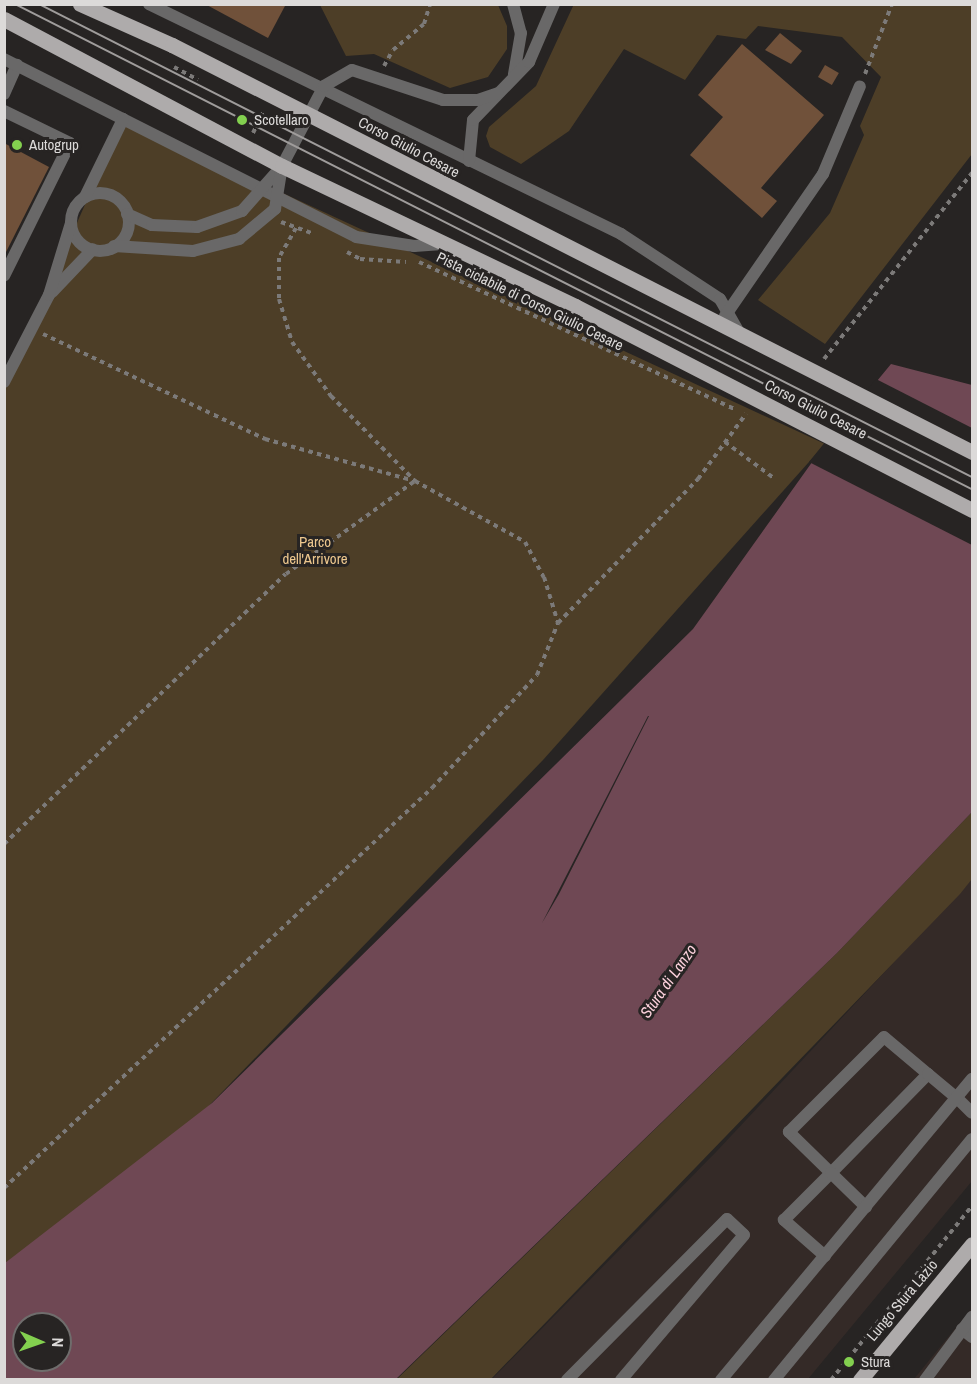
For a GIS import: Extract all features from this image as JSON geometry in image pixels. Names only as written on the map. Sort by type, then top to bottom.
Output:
[{"type":"main road","name":"Corso Giulio Cesare","points":[[80,4],[272,95],[744,341],[820,368],[972,452]]},
{"type":"main road","name":"Corso Giulio Cesare","points":[[4,19],[282,166],[448,244],[793,417],[972,510]]},
{"type":"main road","name":"Lungo Stura Lazio","points":[[860,1380],[972,1244]]},
{"type":"street","name":"Corso Giulio Cesare","points":[[149,4],[321,91],[469,160],[631,240],[720,299],[744,341]]},
{"type":"street","points":[[513,4],[521,46],[513,78]]},
{"type":"street","points":[[469,160],[473,120],[529,62],[554,4]]},
{"type":"street","name":"Corso Giulio Cesare","points":[[4,59],[356,237],[414,246],[448,244]]},
{"type":"street","points":[[4,94],[17,65]]},
{"type":"street","points":[[85,197],[107,194],[127,214],[152,225],[213,224],[242,211],[282,166],[321,91],[352,70],[380,75],[443,100],[478,100],[498,93]]},
{"type":"street","points":[[718,327],[817,184],[861,86]]},
{"type":"street","points":[[4,111],[70,143],[4,276]]},
{"type":"street","points":[[4,382],[49,295],[71,222],[123,119]]},
{"type":"street","points":[[71,222],[80,242],[93,249],[114,246],[219,247],[269,217],[280,199],[282,166]]},
{"type":"street","points":[[114,246],[124,236],[127,214]]},
{"type":"street","points":[[49,295],[93,249]]},
{"type":"street","points":[[866,1207],[789,1132],[884,1036],[972,1113]]},
{"type":"street","points":[[825,1257],[784,1220],[928,1074]]},
{"type":"street","points":[[721,1380],[972,1079]]},
{"type":"street","points":[[774,1380],[972,1139]]},
{"type":"street","points":[[567,1380],[727,1219],[744,1235],[621,1380]]},
{"type":"street","points":[[925,1380],[972,1317]]},
{"type":"street","points":[[962,1329],[972,1337]]},
{"type":"path","points":[[380,75],[393,50],[424,24],[430,4]]},
{"type":"path","points":[[861,86],[892,4]]},
{"type":"path","points":[[246,147],[272,95]]},
{"type":"path","points":[[820,368],[972,173]]},
{"type":"path","points":[[269,217],[318,236]]},
{"type":"path","points":[[296,228],[279,258],[279,299],[292,342],[331,396],[415,481]]},
{"type":"path","name":"Pista ciclabile di Corso Giulio Cesare","points":[[339,248],[360,259],[434,266],[755,419]]},
{"type":"path","points":[[33,329],[265,440],[415,481],[525,542],[544,577],[558,623]]},
{"type":"path","points":[[4,1188],[432,788],[537,675],[558,623],[698,479],[746,414]]},
{"type":"path","points":[[725,442],[775,479]]},
{"type":"path","points":[[4,844],[286,574],[415,481]]},
{"type":"path","points":[[831,1380],[972,1206]]},
{"type":"shaded area","points":[[972,879],[972,1181],[808,1379],[491,1380],[716,1152]]},
{"type":"shaded area","points":[[972,1308],[972,1379],[914,1379]]},
{"type":"green space","points":[[574,4],[972,5],[972,154],[825,344],[758,300],[830,213],[864,135],[860,126],[881,77],[842,37],[758,26],[746,39],[717,35],[685,80],[624,49],[569,131],[521,164],[490,147],[486,136],[489,127],[536,86]]},
{"type":"green space","points":[[320,5],[498,5],[507,26],[507,49],[488,77],[450,88],[374,54],[346,56]]},
{"type":"green space","name":"Parco dell'Arrivore","points":[[123,119],[825,444],[543,760],[201,1114],[5,1265],[5,385]]},
{"type":"green space","points":[[972,812],[972,879],[960,894],[491,1379],[396,1380],[837,953]]},
{"type":"water","name":"Stura di Lanzo","points":[[891,364],[972,385],[972,812],[837,953],[396,1379],[5,1380],[5,1263],[212,1103],[693,629],[825,444]],"holes":[[[649,716],[559,894],[542,923]]]},
{"type":"pier","points":[[876,379],[972,428],[972,545],[809,462]]},
{"type":"building","points":[[205,4],[286,4],[268,38]]},
{"type":"building","points":[[780,33],[802,51],[791,64],[765,50]]},
{"type":"building","points":[[742,44],[824,115],[761,188],[777,201],[762,218],[690,155],[723,117],[698,95]]},
{"type":"building","points":[[825,65],[839,73],[832,85],[818,77]]},
{"type":"building","points":[[4,143],[49,167],[4,256]]},
{"type":"tram line","points":[[15,4],[972,489]]},
{"type":"tram line","points":[[39,4],[972,477]]},
{"type":"place","name":"Scotellaro","points":[[242,120]]},
{"type":"place","name":"Autogrup","points":[[17,145]]},
{"type":"place","name":"Stura","points":[[849,1362]]}]
